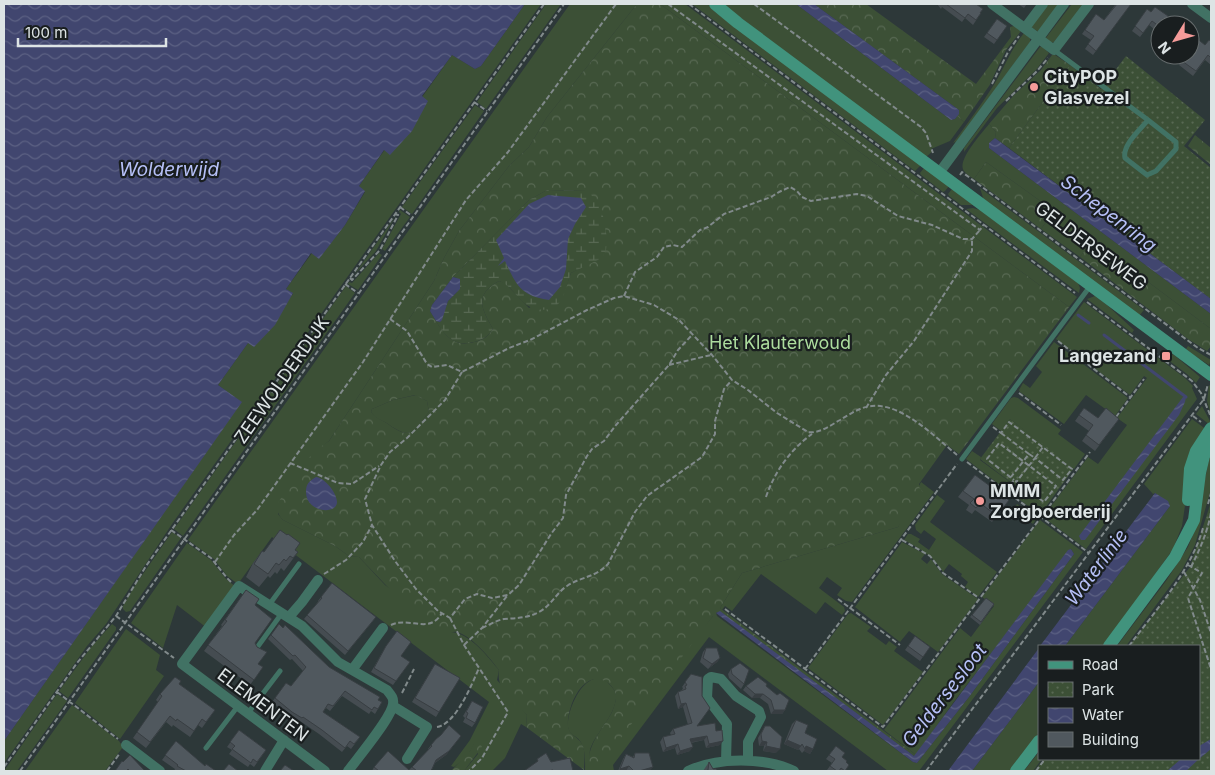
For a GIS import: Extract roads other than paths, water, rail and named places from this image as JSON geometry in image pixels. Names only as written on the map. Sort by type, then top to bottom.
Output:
[{"type":"street","name":"GELDERSEWEG","points":[[715,4],[953,184],[1091,284],[1210,378]]},
{"type":"street","points":[[992,4],[1054,50],[1089,4]]},
{"type":"street","points":[[1025,28],[1043,4]]},
{"type":"street","points":[[939,173],[1064,4]]},
{"type":"street","points":[[1192,4],[1211,18]]},
{"type":"street","points":[[1188,529],[1190,469],[1196,451],[1211,428]]},
{"type":"street","points":[[1110,645],[1175,557],[1194,520],[1200,473],[1204,456],[1211,443]]},
{"type":"street","points":[[285,615],[302,602],[318,580]]},
{"type":"street","name":"ELEMENTEN","points":[[269,605],[239,586],[182,664],[325,771]]},
{"type":"street","points":[[269,605],[302,626],[338,662],[387,690],[393,697],[393,706],[373,739],[348,771]]},
{"type":"street","points":[[352,670],[383,628]]},
{"type":"street","points":[[726,761],[727,724],[707,698],[708,679],[711,677],[721,679],[736,696],[759,711],[761,717],[748,742],[748,761]]},
{"type":"street","points":[[393,706],[428,727],[407,759]]},
{"type":"street","points":[[265,771],[284,740]]},
{"type":"street","points":[[1016,771],[1038,741]]},
{"type":"street","points":[[126,745],[160,771]]},
{"type":"street","points":[[688,771],[726,761],[748,761],[775,765],[794,771]]},
{"type":"lane","points":[[1054,50],[1148,120],[1176,142],[1176,149],[1156,172],[1147,175],[1125,158],[1124,154],[1128,145],[1148,120]]},
{"type":"lane","name":"GELDERSEWEG","points":[[962,458],[1091,284]]},
{"type":"lane","points":[[269,605],[299,564]]},
{"type":"lane","points":[[256,649],[285,615]]},
{"type":"lane","points":[[248,713],[280,671]]},
{"type":"lane","points":[[206,748],[238,706]]},
{"type":"water","name":"Wolderwijd","points":[[4,4],[525,4],[481,66],[475,69],[452,55],[422,96],[428,101],[412,131],[390,155],[384,150],[359,186],[365,191],[345,225],[319,259],[311,253],[286,289],[293,293],[275,325],[254,347],[248,343],[218,385],[242,402],[4,741]]},
{"type":"water","points":[[796,4],[814,4],[959,110],[959,114],[955,119],[951,120]]},
{"type":"water","points":[[995,138],[1211,299],[1211,314],[989,148],[989,143]]},
{"type":"water","points":[[548,195],[581,198],[586,207],[568,239],[566,269],[560,287],[549,300],[532,296],[521,288],[516,283],[505,261],[498,266],[504,258],[496,240],[529,204]]},
{"type":"water","points":[[453,277],[460,279],[460,289],[448,301],[442,320],[440,322],[436,321],[430,311],[432,305]]},
{"type":"water","points":[[1183,397],[1186,397],[1185,402],[1179,415],[1085,540],[1081,540],[1079,536]]},
{"type":"water","points":[[316,477],[327,483],[335,494],[337,502],[336,506],[332,509],[322,510],[316,508],[307,499],[307,485]]},
{"type":"water","points":[[1155,493],[1168,501],[1170,506],[1066,645],[1041,645]]},
{"type":"water","points":[[1071,549],[1074,554],[969,697],[917,763],[913,762],[716,613],[720,611],[914,756],[1068,550]]},
{"type":"water","points":[[1038,649],[1038,683],[972,771],[948,771]]},
{"type":"water","points":[[1211,739],[1211,749],[1200,758],[1200,745]]},
{"type":"water","points":[[1180,760],[1198,760],[1186,771],[1167,771]]},
{"type":"waterway","points":[[1078,315],[1089,323]]},
{"type":"waterway","points":[[1104,335],[1186,397]]},
{"type":"place","name":"CityPOP Glasvezel","points":[[1034,87]]},
{"type":"place","name":"Langezand","points":[[1166,356]]},
{"type":"place","name":"MMM Zorgboerderij","points":[[980,501]]},
{"type":"water label","name":"Schepenring","points":[[1109,213]]},
{"type":"water label","name":"Waterlinie","points":[[1096,567]]},
{"type":"water label","name":"Geldersesloot","points":[[944,695]]},
{"type":"park label","name":"Het Klauterwoud","points":[[780,343]]}]
